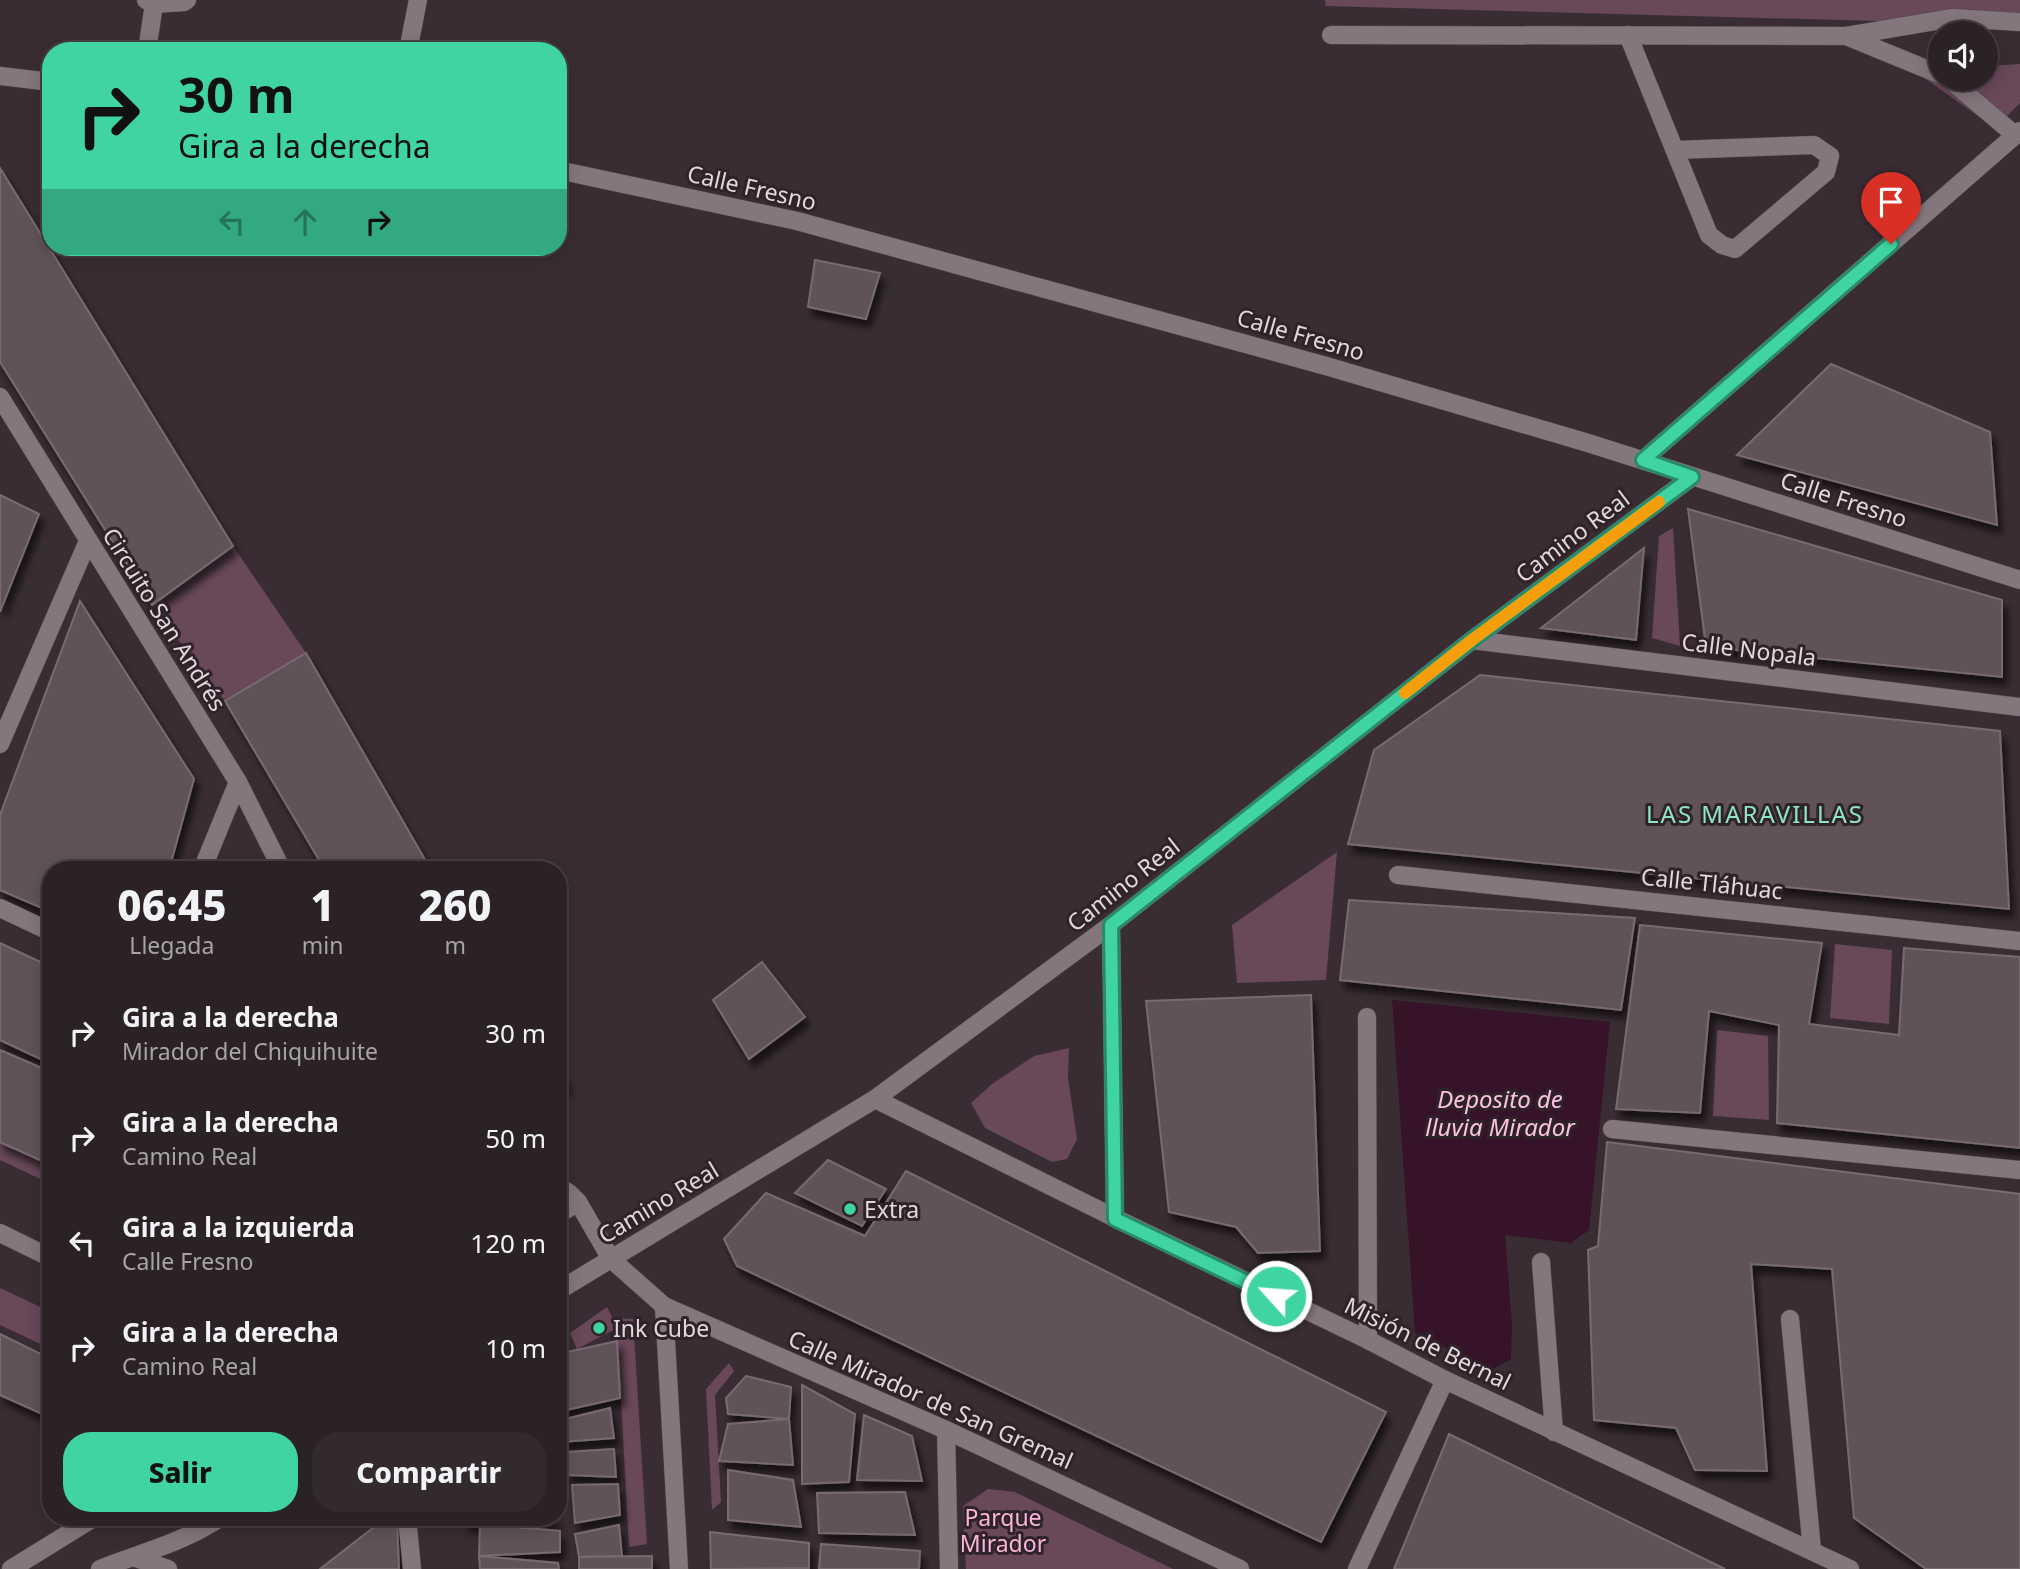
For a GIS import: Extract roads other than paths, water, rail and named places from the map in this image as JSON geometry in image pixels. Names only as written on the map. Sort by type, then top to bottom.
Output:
[{"type":"street","points":[[148,42],[150,2],[187,0]]},
{"type":"street","points":[[410,42],[418,0]]},
{"type":"street","points":[[1331,35],[1846,36],[1953,18],[2020,22]]},
{"type":"street","points":[[1628,36],[1709,235],[1722,246],[1735,249],[1826,172],[1829,156],[1814,145],[1675,150]]},
{"type":"street","points":[[1846,36],[1928,70]]},
{"type":"street","points":[[0,76],[42,81]]},
{"type":"street","points":[[1643,460],[2017,133],[1964,91]]},
{"type":"street","name":"Calle Fresno","points":[[567,172],[797,221],[1326,366],[1643,460],[2020,580]]},
{"type":"street","name":"Circuito San Andrés","points":[[0,397],[238,782],[278,861]]},
{"type":"street","name":"Camino Real","points":[[567,1286],[875,1098],[1111,925],[1472,640],[1692,477]]},
{"type":"street","points":[[0,744],[88,541]]},
{"type":"street","name":"Calle Nopala","points":[[1472,640],[2020,707]]},
{"type":"street","points":[[206,861],[238,782]]},
{"type":"street","name":"Calle Tláhuac","points":[[1398,875],[2020,941]]},
{"type":"street","points":[[0,908],[42,928]]},
{"type":"street","points":[[1111,925],[1115,1219]]},
{"type":"street","points":[[1367,1017],[1368,1340]]},
{"type":"street","name":"Misión de Bernal","points":[[875,1098],[1445,1380],[1850,1569]]},
{"type":"street","points":[[1612,1129],[2020,1170]]},
{"type":"street","points":[[567,1192],[578,1202],[611,1259]]},
{"type":"street","name":"Camino Real","points":[[567,1209],[578,1202]]},
{"type":"street","points":[[0,1233],[42,1254]]},
{"type":"street","name":"Calle Mirador de San Gremal","points":[[611,1259],[664,1306],[946,1430],[1240,1569]]},
{"type":"street","points":[[1541,1262],[1554,1432]]},
{"type":"street","points":[[664,1306],[679,1569]]},
{"type":"street","points":[[1790,1319],[1812,1550]]},
{"type":"street","points":[[1357,1569],[1445,1380]]},
{"type":"street","points":[[946,1430],[949,1569]]},
{"type":"street","points":[[11,1569],[80,1526]]},
{"type":"street","points":[[100,1569],[133,1558],[207,1526]]},
{"type":"street","points":[[408,1526],[412,1569]]},
{"type":"street","points":[[133,1558],[169,1569]]},
{"type":"water","name":"Deposito de lluvia Mirador","points":[[1392,1000],[1610,1022],[1589,1230],[1571,1243],[1505,1235],[1512,1324],[1511,1359],[1491,1370],[1415,1333]]},
{"type":"place","name":"Extra","points":[[850,1209]]},
{"type":"place","name":"Ink Cube","points":[[599,1328]]},
{"type":"district","name":"LAS MARAVILLAS","points":[[1755,813]]},
{"type":"park label","name":"Parque Mirador","points":[[1003,1530]]}]
